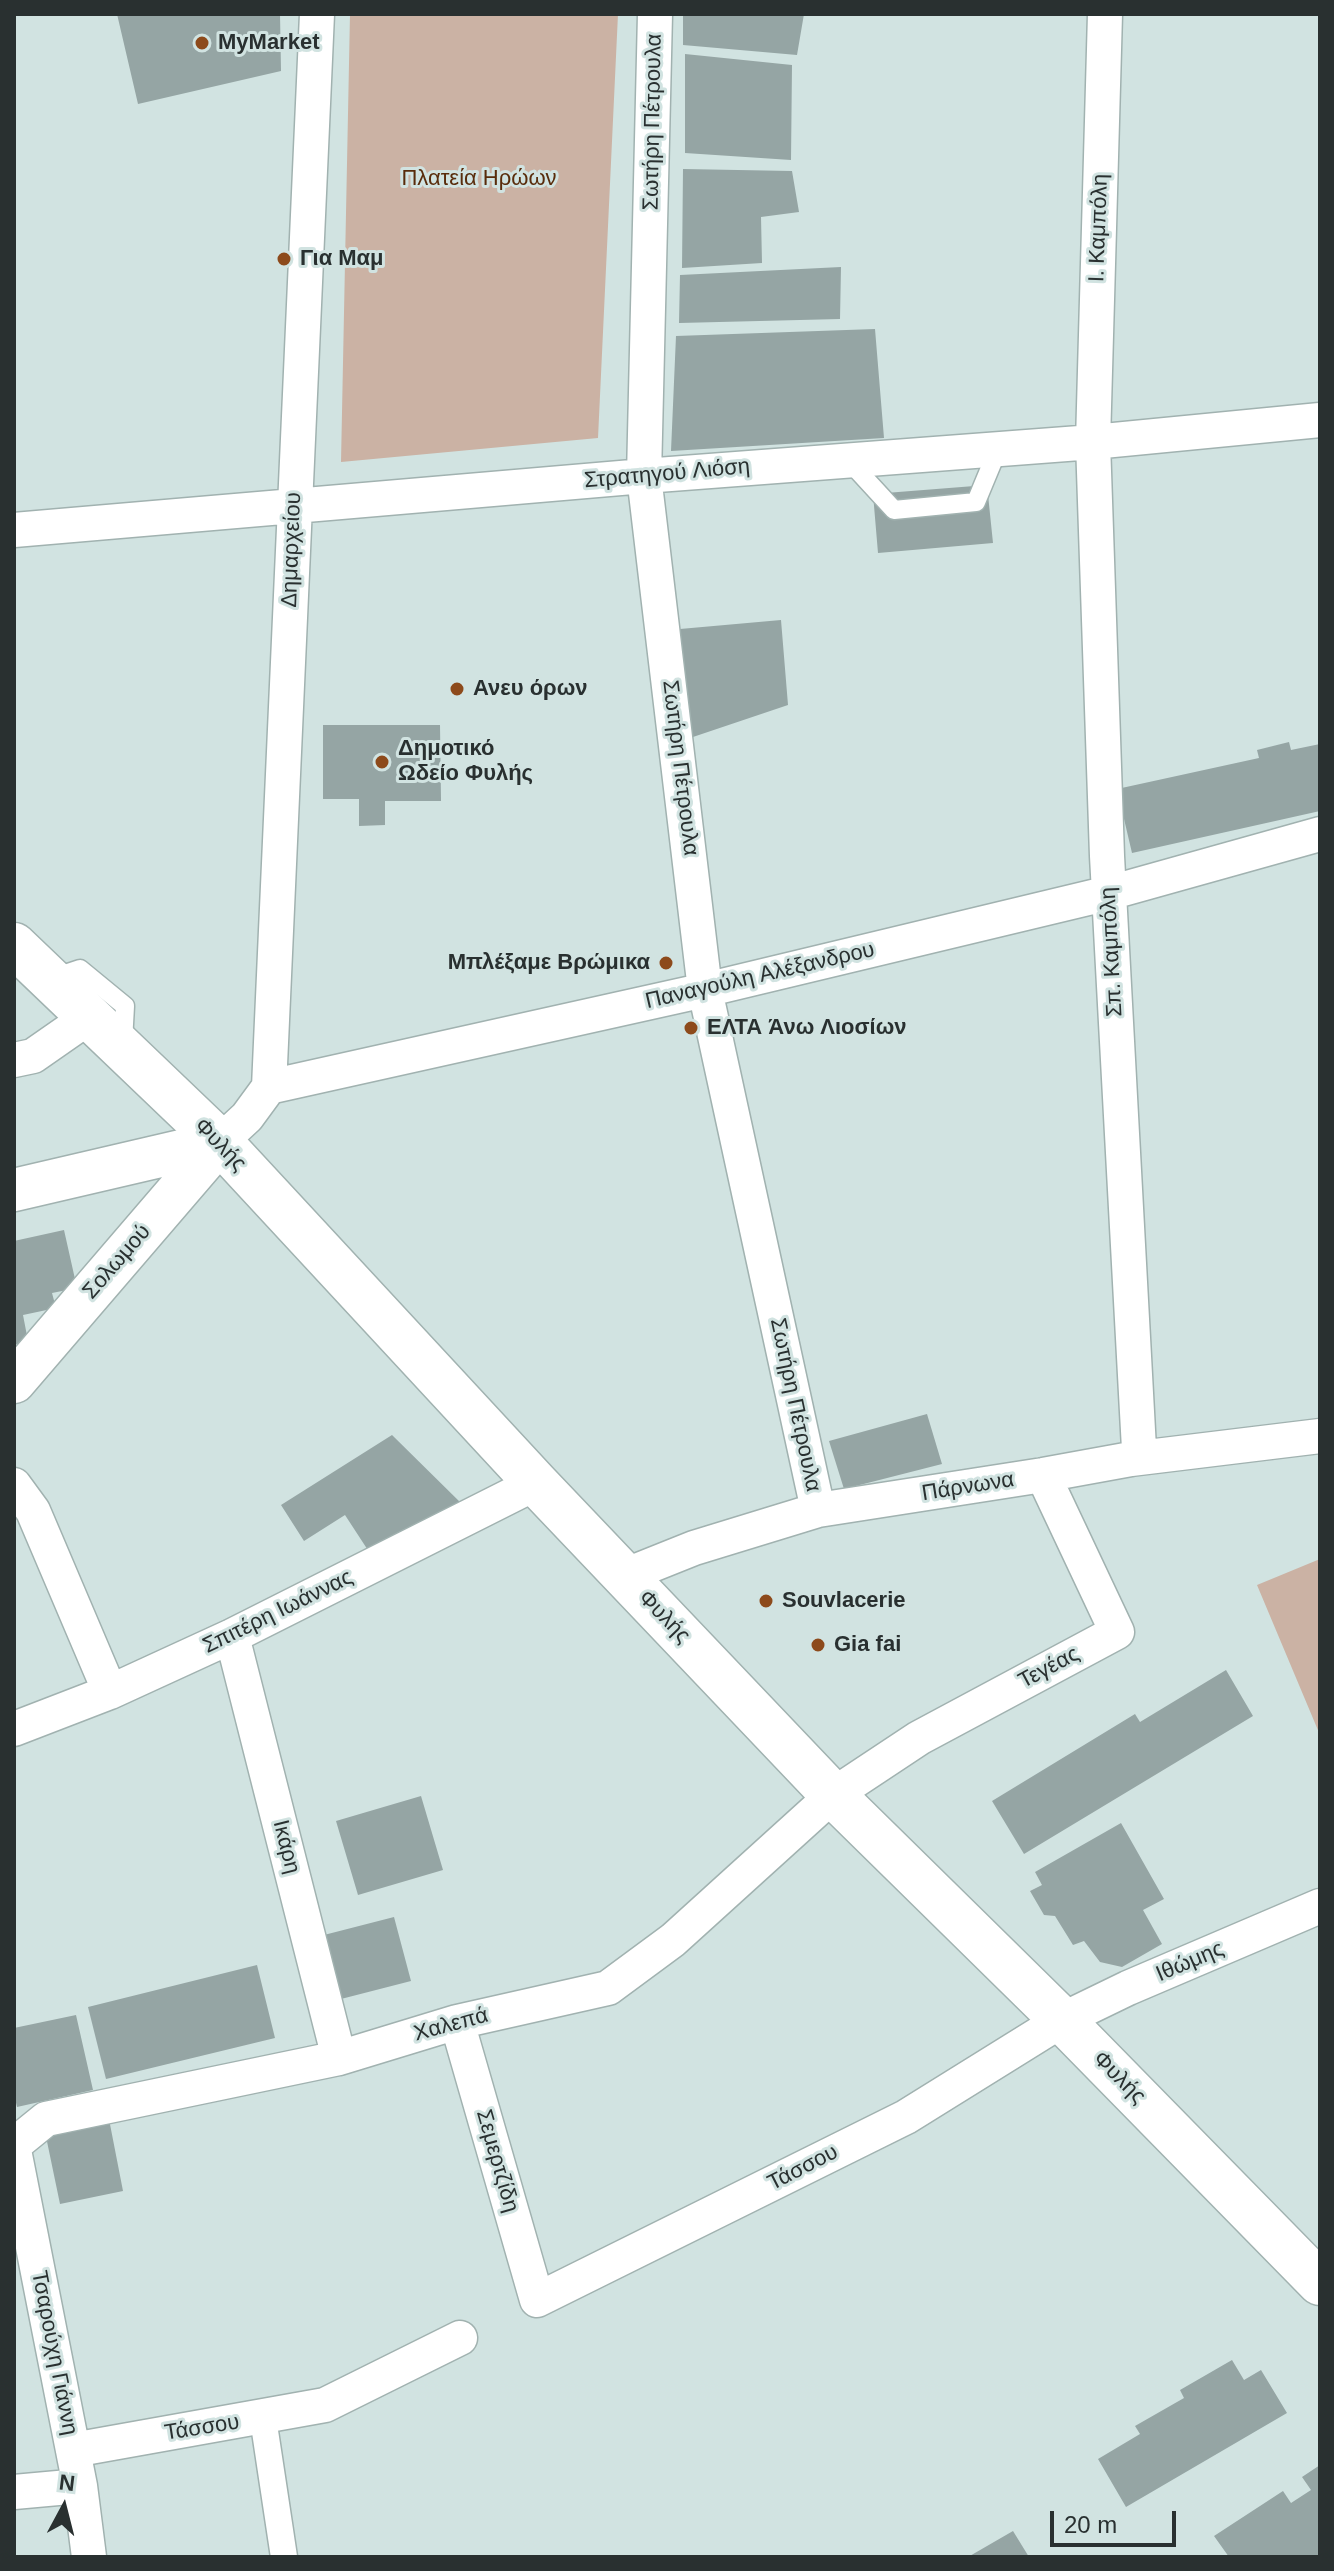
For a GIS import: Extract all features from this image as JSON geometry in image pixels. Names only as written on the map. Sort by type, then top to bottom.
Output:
[{"type":"main road","name":"Φυλής","points":[[14,945],[220,1142],[536,1483],[833,1795],[1062,2020],[1320,2283]]},
{"type":"street","name":"Δημαρχείου","points":[[269,1087],[317,14]]},
{"type":"street","name":"Σωτήρη Πέτρουλα","points":[[655,14],[644,476],[705,990],[818,1510]]},
{"type":"street","name":"Ι. Καμπόλη","points":[[1093,442],[1105,14]]},
{"type":"street","name":"Στρατηγού Λιόση","points":[[14,530],[644,476],[1093,442],[1320,420]]},
{"type":"street","name":"Σπ. Καμπόλη","points":[[1093,442],[1109,893],[1139,1449],[1131,1459]]},
{"type":"street","name":"Παναγούλη Αλέξανδρου","points":[[269,1087],[705,990],[1109,893],[1320,834]]},
{"type":"street","points":[[14,1060],[33,1056],[89,1017]]},
{"type":"street","points":[[14,1190],[220,1142],[247,1117],[269,1087]]},
{"type":"street","name":"Σολωμού","points":[[14,1382],[220,1142]]},
{"type":"street","name":"Πάρνωνα","points":[[624,1576],[694,1548],[818,1510],[1131,1459],[1320,1436]]},
{"type":"street","name":"Τεγέας","points":[[833,1795],[919,1738],[1117,1632],[1043,1475]]},
{"type":"street","name":"Σπιτέρη Ιωάννας","points":[[14,1729],[110,1692],[232,1636],[536,1483]]},
{"type":"street","points":[[14,1485],[33,1511],[110,1692]]},
{"type":"street","name":"Ικάρη","points":[[232,1636],[339,2058]]},
{"type":"street","name":"Χαλεπά","points":[[14,2148],[46,2119],[339,2058],[457,2022],[608,1988],[673,1940],[833,1795]]},
{"type":"street","name":"Ιθώμης","points":[[1062,2020],[1128,1988],[1320,1906]]},
{"type":"street","name":"Τάσσου","points":[[537,2300],[906,2117],[1062,2020]]},
{"type":"street","name":"Σεμερτζίδη","points":[[457,2022],[537,2300]]},
{"type":"street","name":"Τσαρούχη Γιάννη","points":[[14,2148],[80,2486],[89,2557]]},
{"type":"street","name":"Τάσσου","points":[[73,2450],[325,2405],[460,2338]]},
{"type":"street","points":[[263,2418],[284,2557]]},
{"type":"street","points":[[14,2492],[80,2486]]},
{"type":"lane","points":[[848,460],[894,510],[976,502],[998,449]]},
{"type":"lane","points":[[49,979],[80,969],[125,1006],[123,1049]]},
{"type":"green space","name":"Πλατεία Ηρώων","points":[[350,14],[618,14],[598,438],[341,462]]},
{"type":"green space","points":[[1320,1559],[1320,1735],[1257,1585]]},
{"type":"building","name":"MyMarket","points":[[117,14],[280,14],[281,71],[138,104]]},
{"type":"building","points":[[683,14],[804,14],[797,55],[683,45]]},
{"type":"building","points":[[685,54],[792,65],[791,160],[685,153]]},
{"type":"building","points":[[683,169],[792,171],[799,212],[761,217],[762,263],[682,268]]},
{"type":"building","points":[[841,267],[840,319],[679,323],[680,275]]},
{"type":"building","points":[[875,329],[884,438],[671,451],[676,336]]},
{"type":"building","points":[[987,485],[993,543],[878,553],[873,494]]},
{"type":"building","points":[[781,620],[788,705],[690,738],[680,629]]},
{"type":"building","name":"Δημοτικό Ωδείο Φυλής","points":[[323,725],[440,725],[441,801],[385,801],[385,825],[359,826],[359,799],[323,799]]},
{"type":"building","points":[[1289,742],[1291,750],[1320,744],[1320,811],[1132,853],[1117,789],[1259,758],[1257,750]]},
{"type":"building","points":[[64,1230],[77,1288],[52,1293],[56,1308],[23,1315],[28,1341],[14,1345],[14,1241]]},
{"type":"building","points":[[927,1414],[942,1464],[844,1489],[829,1441]]},
{"type":"building","points":[[392,1435],[463,1505],[375,1561],[345,1515],[304,1541],[281,1505]]},
{"type":"building","points":[[1226,1670],[1253,1716],[1024,1854],[992,1801],[1135,1714],[1140,1722]]},
{"type":"building","points":[[421,1796],[443,1870],[358,1895],[336,1821]]},
{"type":"building","points":[[1121,1823],[1164,1899],[1143,1910],[1162,1944],[1122,1967],[1100,1962],[1084,1941],[1073,1945],[1055,1916],[1044,1915],[1030,1891],[1042,1885],[1035,1872]]},
{"type":"building","points":[[394,1917],[411,1981],[341,1999],[324,1935]]},
{"type":"building","points":[[257,1965],[275,2038],[106,2079],[88,2007]]},
{"type":"building","points":[[76,2015],[93,2090],[17,2107],[14,2094],[14,2028]]},
{"type":"building","points":[[108,2114],[123,2191],[60,2204],[44,2127]]},
{"type":"building","points":[[1232,2360],[1244,2380],[1261,2370],[1287,2413],[1126,2507],[1098,2459],[1140,2434],[1135,2426],[1184,2398],[1180,2390]]},
{"type":"building","points":[[1320,2465],[1320,2557],[1229,2557],[1214,2536],[1283,2491],[1291,2503],[1311,2490],[1302,2477]]},
{"type":"building","points":[[1013,2531],[1029,2557],[968,2557]]},
{"type":"place","name":"MyMarket","points":[[202,43]]},
{"type":"place","name":"Για Μαμ","points":[[284,259]]},
{"type":"place","name":"Ανευ όρων","points":[[457,689]]},
{"type":"place","name":"Δημοτικό Ωδείο Φυλής","points":[[382,762]]},
{"type":"place","name":"Μπλέξαμε Βρώμικα","points":[[666,963]]},
{"type":"place","name":"ΕΛΤΑ Άνω Λιοσίων","points":[[691,1028]]},
{"type":"place","name":"Souvlacerie","points":[[766,1601]]},
{"type":"place","name":"Gia fai","points":[[818,1645]]}]
